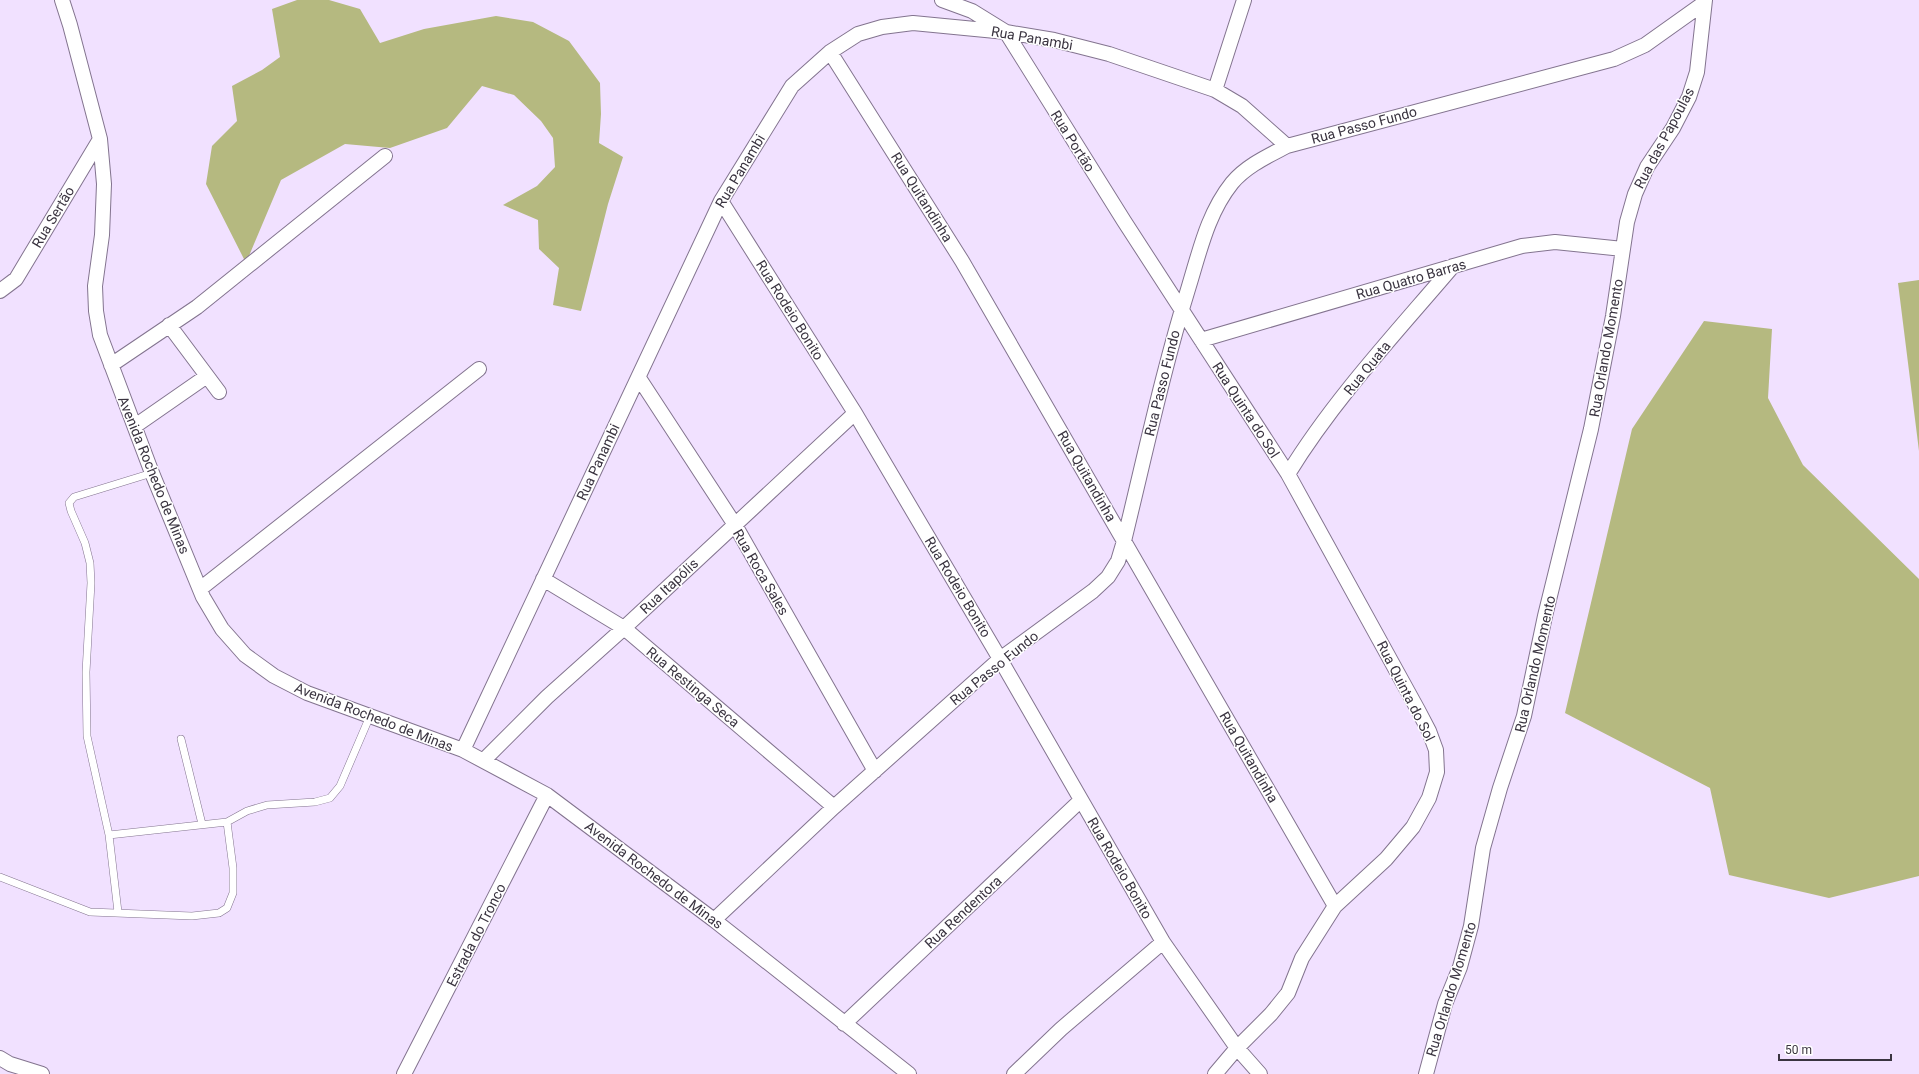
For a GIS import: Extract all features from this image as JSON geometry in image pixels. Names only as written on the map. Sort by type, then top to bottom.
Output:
[{"type":"street","name":"Avenida Rochedo de Minas","points":[[62,0],[100,138],[104,184],[102,235],[96,286],[96,312],[100,335],[152,473],[200,589],[222,629],[245,655],[274,676],[307,693],[463,750],[547,795],[714,920],[908,1074]]},
{"type":"street","name":"Rua Portão","points":[[942,0],[972,11],[1006,32],[1124,221],[1182,308]]},
{"type":"street","points":[[1215,90],[1244,0]]},
{"type":"street","name":"Rua Passo Fundo","points":[[714,920],[834,807],[1000,659],[1093,591],[1103,582],[1118,561],[1167,360],[1182,308],[1206,229],[1216,208],[1232,182],[1249,167],[1286,146],[1614,59],[1645,45],[1704,2]]},
{"type":"street","name":"Rua das Papoulas","points":[[1623,249],[1627,222],[1635,194],[1647,167],[1672,128],[1689,97],[1695,78],[1704,2]]},
{"type":"street","name":"Rua Panambi","points":[[463,750],[721,201],[792,86],[830,52],[858,34],[882,27],[913,23],[1006,32],[1054,40],[1109,54],[1215,90],[1248,111],[1286,146]]},
{"type":"street","name":"Rua Quitandinha","points":[[830,52],[962,261],[1335,906]]},
{"type":"street","name":"Rua Sertão","points":[[0,291],[16,279],[100,138]]},
{"type":"street","points":[[111,365],[197,306],[385,156]]},
{"type":"street","name":"Rua Rodeio Bonito","points":[[721,201],[855,413],[1000,659],[1163,942],[1237,1048],[1260,1074]]},
{"type":"street","name":"Rua Quatro Barras","points":[[1202,340],[1522,246],[1555,242],[1623,249]]},
{"type":"street","name":"Rua Orlando Momento","points":[[1426,1074],[1445,1004],[1460,967],[1471,926],[1483,848],[1500,788],[1524,716],[1545,616],[1591,429],[1609,338],[1623,249]]},
{"type":"street","name":"Rua Quata","points":[[1288,474],[1306,444],[1355,382],[1452,266]]},
{"type":"street","name":"Rua Quinta do Sol","points":[[1182,308],[1288,474],[1418,710],[1429,731],[1436,750],[1437,772],[1429,798],[1413,827],[1386,859],[1335,906],[1302,958],[1288,993],[1271,1014],[1237,1048],[1215,1074]]},
{"type":"street","points":[[169,325],[219,392]]},
{"type":"street","points":[[200,589],[479,369]]},
{"type":"street","points":[[134,426],[207,376]]},
{"type":"street","name":"Rua Roca Sales","points":[[639,378],[735,525],[875,771]]},
{"type":"street","name":"Rua Itapólis","points":[[484,760],[547,697],[624,628],[855,413]]},
{"type":"street","name":"Rua Restinga Seca","points":[[543,580],[624,628],[834,807]]},
{"type":"street","name":"Estrada do Tronco","points":[[404,1074],[547,795]]},
{"type":"street","name":"Rua Rendentora","points":[[844,1024],[1081,800]]},
{"type":"street","points":[[1014,1074],[1061,1030],[1163,942]]},
{"type":"street","points":[[0,1058],[10,1064],[42,1074]]},
{"type":"lane","points":[[118,912],[109,835],[87,736],[86,672],[91,583],[90,563],[86,543],[71,511],[69,503],[74,497],[152,473]]},
{"type":"lane","points":[[109,835],[227,822],[247,811],[267,805],[315,802],[330,798],[340,786],[370,716]]},
{"type":"lane","points":[[181,740],[202,824]]},
{"type":"lane","points":[[0,876],[90,912],[206,916],[219,913],[227,908],[234,893],[234,868],[227,822]]},
{"type":"green space","points":[[297,0],[329,0],[360,9],[380,43],[424,29],[496,16],[533,22],[569,41],[600,83],[601,114],[599,143],[623,157],[608,204],[581,311],[553,305],[559,268],[539,249],[538,220],[503,205],[537,186],[555,167],[553,138],[541,121],[514,95],[482,86],[447,128],[390,148],[345,144],[281,180],[246,263],[206,184],[212,146],[237,121],[232,86],[262,70],[280,57],[272,9]]},
{"type":"green space","points":[[1919,280],[1919,451],[1898,283]]},
{"type":"green space","points":[[1704,321],[1772,329],[1768,398],[1803,465],[1919,579],[1919,876],[1829,898],[1729,875],[1710,788],[1565,713],[1632,429]]}]
